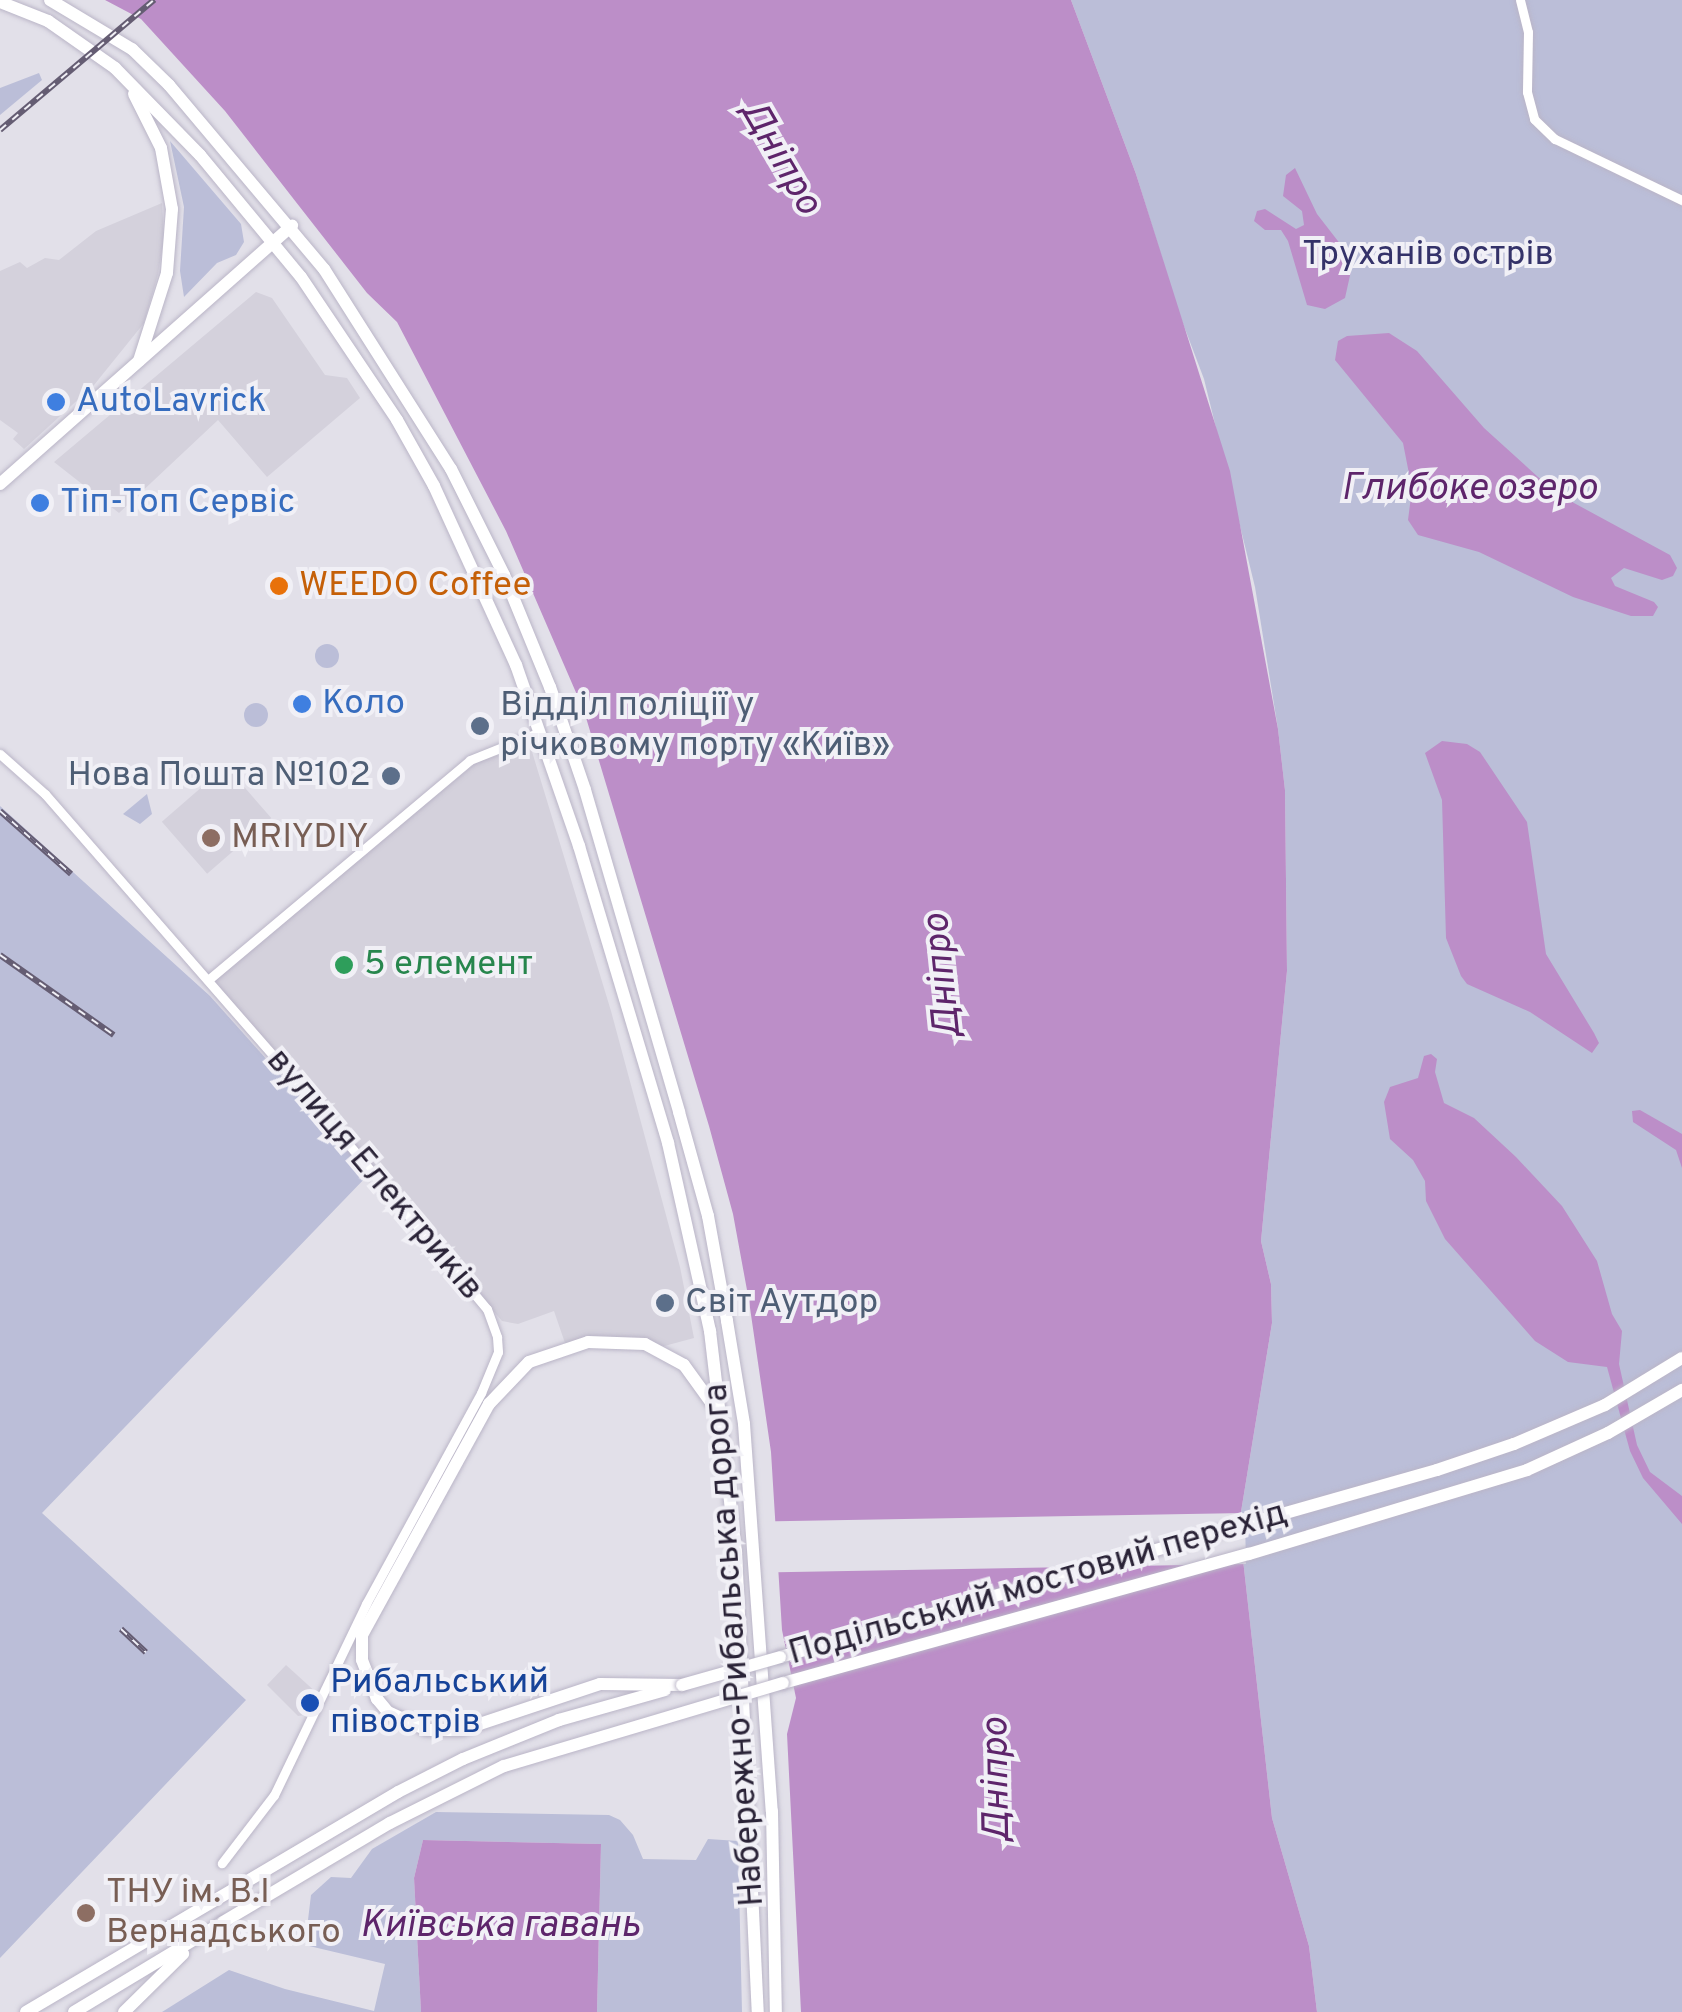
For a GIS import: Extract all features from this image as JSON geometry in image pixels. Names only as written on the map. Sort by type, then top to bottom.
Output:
[{"type":"main road","name":"Набережно-Рибальська дорога","points":[[50,0],[132,49],[218,137],[292,226],[417,410],[481,528],[526,627],[585,790],[708,1216],[744,1424],[772,1811],[776,2012]]},
{"type":"main road","name":"Набережно-Рибальська дорога","points":[[0,2],[48,21],[115,68],[200,155],[274,243],[368,375],[434,486],[489,598],[540,732],[579,846],[684,1200],[723,1419],[738,1589],[758,2012]]},
{"type":"main road","points":[[115,68],[152,123],[172,208],[168,273],[139,360]]},
{"type":"main road","points":[[0,484],[292,226]]},
{"type":"main road","points":[[682,1685],[600,1684],[462,1730],[426,1730],[388,1712],[370,1685],[361,1648],[366,1621],[489,1404],[520,1369],[552,1351],[612,1341],[662,1351],[684,1365],[723,1419]]},
{"type":"main road","name":"Подільський мостовий перехід","points":[[26,2012],[381,1802],[463,1759],[559,1720],[1437,1470],[1514,1444],[1606,1404],[1682,1358]]},
{"type":"main road","name":"Подільський мостовий перехід","points":[[74,2012],[390,1823],[504,1766],[604,1734],[1446,1496],[1543,1463],[1608,1433],[1682,1390]]},
{"type":"main road","name":"Подільський мостовий перехід","points":[[124,2012],[171,1964],[223,1922]]},
{"type":"street","points":[[1520,0],[1528,32],[1527,92],[1534,119],[1555,138],[1682,200]]},
{"type":"street","points":[[208,980],[470,760],[508,741],[540,732]]},
{"type":"street","name":"вулиця Електриків","points":[[0,754],[46,794],[487,1309],[498,1352],[482,1393],[366,1604],[263,1814],[222,1864]]},
{"type":"shaded area","points":[[162,203],[164,238],[144,323],[94,385],[24,449],[13,439],[18,433],[0,420],[0,271],[20,262],[27,268],[45,258],[59,260],[96,231]]},
{"type":"shaded area","points":[[256,292],[272,298],[325,375],[347,378],[360,398],[267,477],[218,420],[119,513],[54,462]]},
{"type":"shaded area","points":[[530,745],[611,1011],[680,1267],[694,1338],[657,1348],[566,1346],[554,1311],[518,1324],[502,1321],[212,981],[477,762]]},
{"type":"shaded area","name":"MRIYDIY","points":[[226,766],[271,818],[207,874],[162,822]]},
{"type":"shaded area","points":[[286,1665],[318,1694],[305,1715],[298,1716],[267,1685]]},
{"type":"green space","name":"Труханів острів","points":[[1071,0],[1682,0],[1682,2012],[1317,2012],[1309,1946],[1272,1818],[1239,1524],[1272,1323],[1271,1284],[1261,1241],[1287,971],[1285,790],[1278,729],[1255,587],[1204,379],[1136,174]]},
{"type":"green space","points":[[39,73],[42,80],[0,115],[0,88]]},
{"type":"green space","points":[[170,141],[241,224],[244,242],[236,255],[217,263],[184,297],[180,271],[184,207]]},
{"type":"green space","points":[[327,644],[336,647],[336,665],[327,668],[318,665],[315,656],[318,647]]},
{"type":"green space","points":[[256,703],[265,706],[265,724],[256,727],[247,724],[244,715],[247,706]]},
{"type":"green space","points":[[147,794],[152,814],[140,824],[123,814]]},
{"type":"green space","points":[[0,806],[210,996],[369,1174],[42,1513],[246,1700],[0,1958]]},
{"type":"green space","points":[[436,1812],[609,1815],[620,1820],[633,1835],[643,1859],[696,1860],[708,1839],[738,1841],[742,2012],[597,2012],[601,1844],[423,1840],[414,1878],[421,2012],[162,2012],[229,1970],[285,1989],[374,2011],[385,1964],[305,1945],[311,1895],[331,1877],[351,1878],[372,1849]]},
{"type":"water","name":"Дніпро","points":[[105,0],[1071,0],[1136,174],[1230,471],[1278,729],[1285,790],[1287,971],[1261,1241],[1271,1284],[1272,1323],[1239,1524],[1272,1818],[1309,1946],[1317,2012],[801,2012],[787,1734],[796,1698],[782,1630],[771,1452],[749,1301],[733,1214],[709,1126],[584,711],[506,531],[397,322],[367,293],[225,111],[141,19]]},
{"type":"water","points":[[1295,168],[1317,214],[1341,245],[1351,271],[1345,298],[1325,309],[1307,305],[1288,241],[1281,230],[1265,230],[1254,221],[1257,211],[1265,209],[1296,229],[1304,225],[1302,211],[1283,196],[1286,175]]},
{"type":"water","name":"Глибоке озеро","points":[[1389,333],[1417,351],[1484,428],[1538,477],[1574,503],[1670,555],[1677,568],[1673,576],[1662,580],[1624,568],[1611,578],[1615,586],[1654,602],[1658,607],[1653,616],[1631,616],[1573,597],[1479,552],[1418,535],[1408,520],[1412,489],[1403,443],[1335,360],[1338,341],[1347,336]]},
{"type":"water","points":[[1442,741],[1467,744],[1480,752],[1527,822],[1546,954],[1599,1043],[1592,1053],[1530,1012],[1467,984],[1461,976],[1446,938],[1442,800],[1425,753]]},
{"type":"water","points":[[1431,1054],[1437,1059],[1435,1072],[1444,1103],[1474,1118],[1516,1157],[1562,1206],[1597,1261],[1612,1314],[1622,1331],[1619,1364],[1637,1445],[1650,1472],[1682,1496],[1682,1524],[1643,1478],[1630,1451],[1607,1367],[1568,1362],[1535,1341],[1445,1239],[1426,1201],[1425,1181],[1413,1160],[1390,1139],[1384,1102],[1390,1087],[1418,1078],[1424,1056]]},
{"type":"water","points":[[1640,1110],[1682,1134],[1682,1168],[1676,1150],[1633,1122],[1632,1111]]},
{"type":"water","name":"Київська гавань","points":[[423,1840],[601,1844],[597,2012],[421,2012],[414,1878]]},
{"type":"pier","points":[[1245,1513],[1246,1564],[763,1572],[762,1521]]},
{"type":"railway","points":[[0,130],[154,0]]},
{"type":"railway","points":[[0,811],[71,874]]},
{"type":"railway","points":[[0,955],[114,1035]]},
{"type":"railway","points":[[121,1629],[146,1652]]},
{"type":"place","name":"AutoLavrick","points":[[56,402]]},
{"type":"place","name":"Тіп-Топ Сервіс","points":[[40,503]]},
{"type":"place","name":"WEEDO Coffee","points":[[279,586]]},
{"type":"place","name":"Коло","points":[[302,704]]},
{"type":"place","name":"Відділ поліції у річковому порту «Київ»","points":[[480,726]]},
{"type":"place","name":"Нова Пошта №102","points":[[391,776]]},
{"type":"place","name":"MRIYDIY","points":[[211,838]]},
{"type":"place","name":"5 елемент","points":[[344,965]]},
{"type":"place","name":"Світ Аутдор","points":[[665,1303]]},
{"type":"place","name":"Рибальський півострів","points":[[310,1703]]},
{"type":"place","name":"ТНУ ім. В.І Вернадського","points":[[86,1913]]}]
